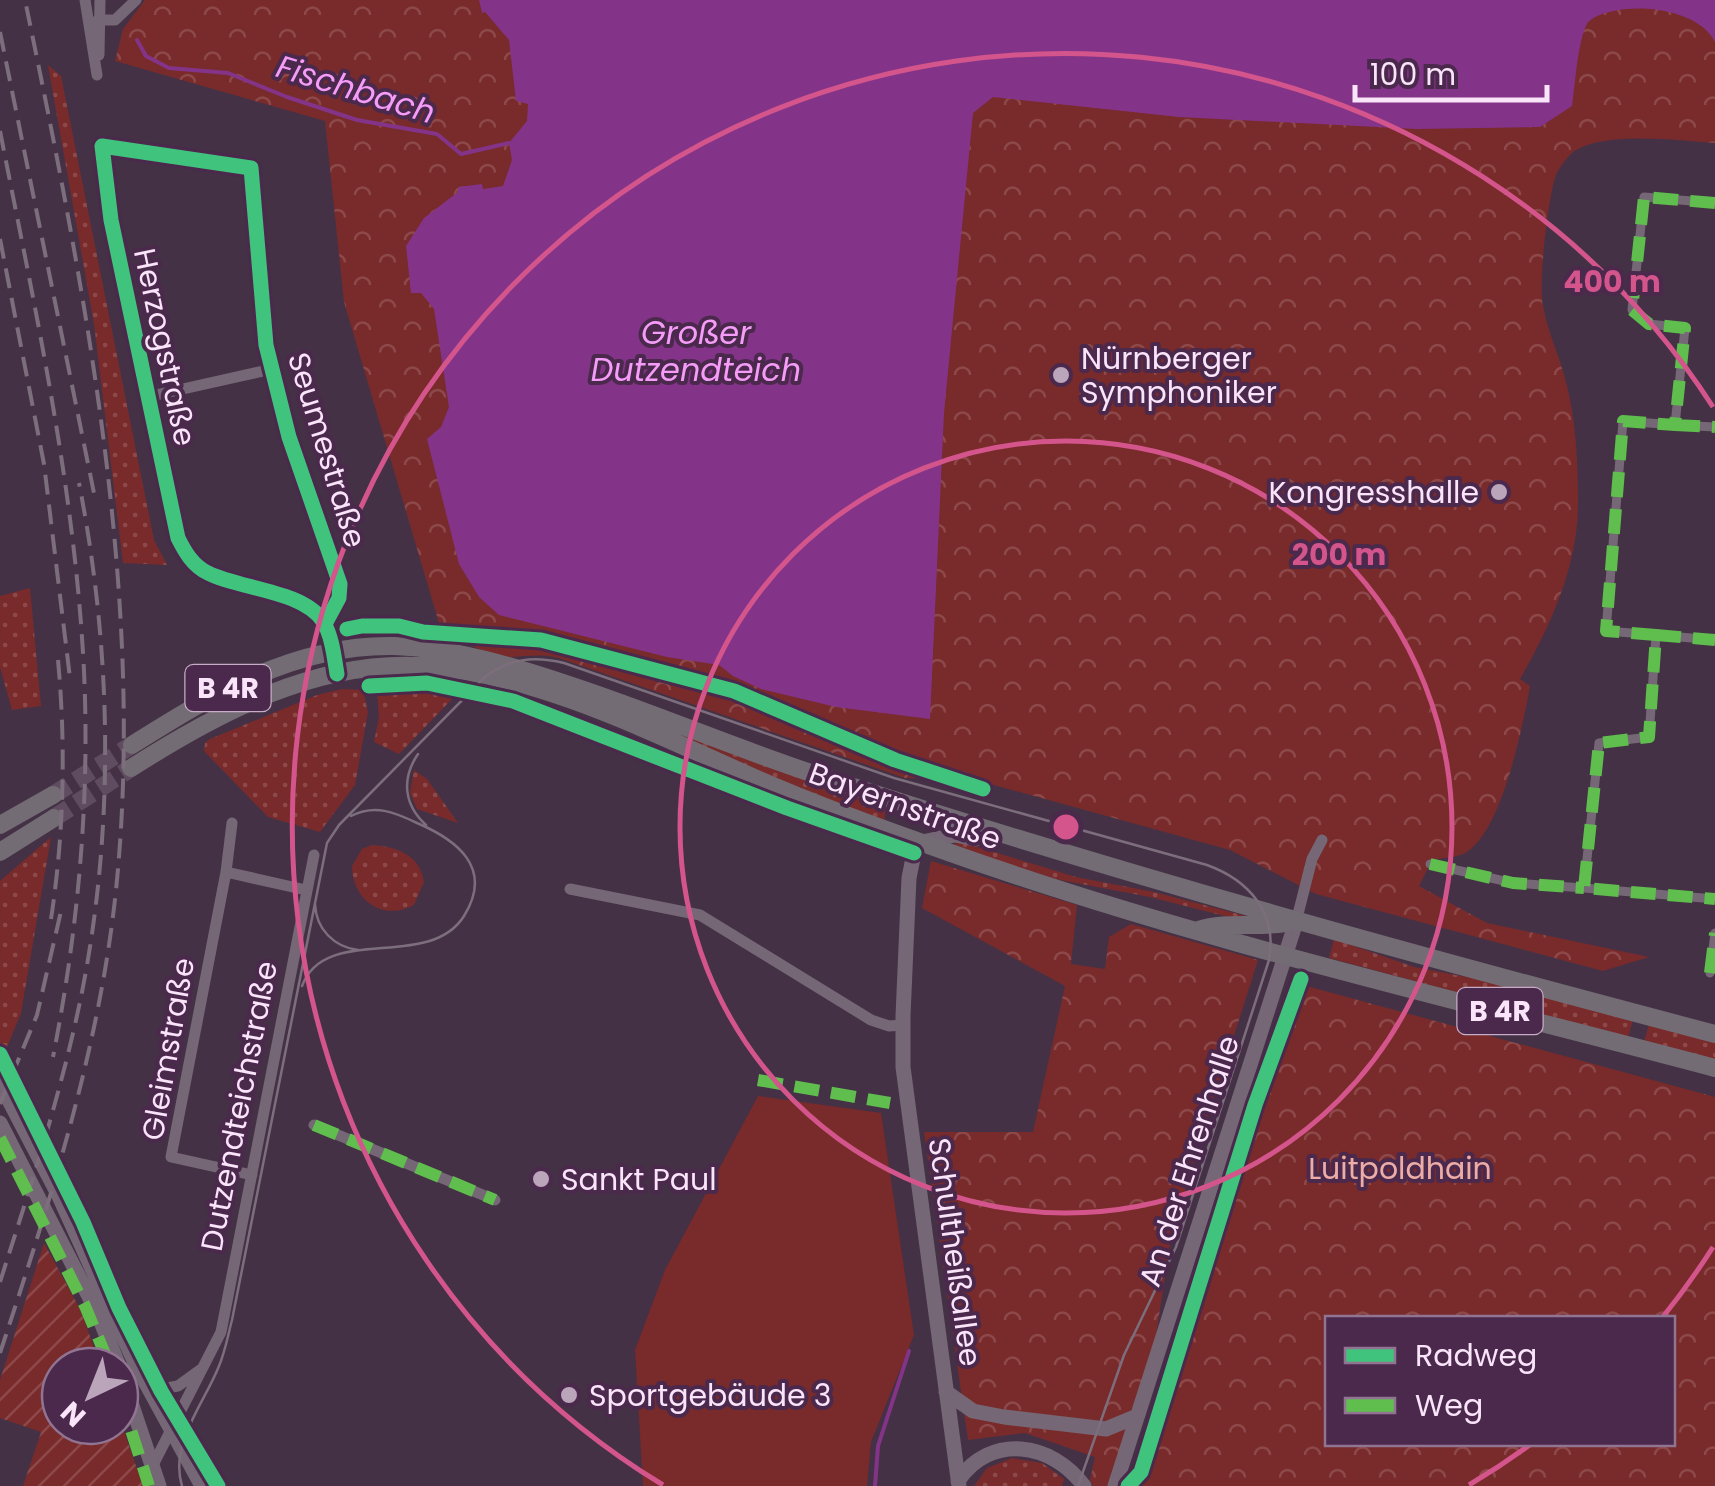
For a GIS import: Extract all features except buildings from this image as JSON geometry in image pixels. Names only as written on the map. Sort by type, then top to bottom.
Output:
[{"type":"main road","name":"Bayernstraße","points":[[333,651],[376,646],[417,648],[504,665],[684,725],[828,779],[997,833],[1296,922],[1715,1034]]},
{"type":"main road","name":"B 4R","points":[[132,745],[247,678],[333,651]]},
{"type":"main road","name":"Bayernstraße","points":[[336,674],[415,666],[494,678],[650,730],[775,787],[922,842],[1198,930],[1715,1068]]},
{"type":"main road","name":"B 4R","points":[[131,768],[232,710],[336,674]]},
{"type":"main road","points":[[0,825],[53,796]]},
{"type":"main road","points":[[0,852],[54,818]]},
{"type":"main road","points":[[922,842],[954,834],[975,839],[997,833]]},
{"type":"main road","name":"Schultheißallee","points":[[922,842],[914,853],[909,878],[902,1026],[907,1109],[958,1484]]},
{"type":"main road","name":"B 4R","points":[[1198,930],[1222,922],[1245,928],[1296,922]]},
{"type":"main road","name":"An der Ehrenhalle","points":[[1135,1417],[1296,922]]},
{"type":"main road","points":[[1404,986],[1403,969],[1416,954]]},
{"type":"main road","points":[[0,1083],[58,1194],[149,1391],[202,1486]]},
{"type":"main road","points":[[0,1122],[96,1310],[110,1346]]},
{"type":"main road","points":[[946,1392],[974,1412],[1004,1417],[1106,1429],[1135,1417]]},
{"type":"main road","points":[[1115,1486],[1135,1417]]},
{"type":"main road","points":[[140,1431],[159,1486]]},
{"type":"main road","points":[[958,1484],[969,1466],[982,1457],[1018,1448],[1055,1459],[1084,1486]]},
{"type":"street","points":[[100,22],[114,20],[136,0]]},
{"type":"street","points":[[91,1],[100,22],[97,74],[91,1]]},
{"type":"street","name":"Herzogstraße","points":[[251,168],[102,146],[111,220],[178,538],[188,556],[208,573],[301,604],[325,624]]},
{"type":"street","name":"Seumestraße","points":[[251,168],[266,345],[289,437],[340,584],[339,598],[325,624]]},
{"type":"street","points":[[1676,425],[1684,328],[1649,324],[1632,310],[1644,197],[1715,203]]},
{"type":"street","points":[[147,397],[272,369]]},
{"type":"street","points":[[1715,427],[1623,420],[1606,631],[1715,640]]},
{"type":"street","points":[[325,624],[336,674]]},
{"type":"street","points":[[1584,888],[1598,743],[1649,737],[1656,636]]},
{"type":"street","name":"Gleimstraße","points":[[232,824],[171,1156],[252,1175]]},
{"type":"street","points":[[1296,922],[1312,858],[1322,840]]},
{"type":"street","name":"Dutzendteichstraße","points":[[152,1467],[221,1332],[314,855]]},
{"type":"street","points":[[1430,864],[1512,883],[1715,899]]},
{"type":"street","points":[[226,872],[306,890]]},
{"type":"street","points":[[570,888],[700,914],[871,1020],[902,1026]]},
{"type":"street","points":[[1710,972],[1715,934]]},
{"type":"street","points":[[314,1125],[494,1200]]},
{"type":"street","points":[[149,1391],[178,1386],[207,1364]]},
{"type":"green space","points":[[145,0],[1715,0],[1715,143],[1602,141],[1572,153],[1555,178],[1549,204],[1542,295],[1567,386],[1574,428],[1578,500],[1574,547],[1552,616],[1520,679],[1530,686],[1516,752],[1489,826],[1477,844],[1463,854],[1432,860],[1419,886],[1487,923],[1649,957],[1603,971],[1316,894],[1230,850],[972,779],[905,778],[559,658],[502,656],[453,635],[439,623],[344,302],[325,121],[115,61],[123,29]]},
{"type":"green space","points":[[48,65],[61,76],[154,540],[167,565],[123,563],[94,324]]},
{"type":"green space","points":[[30,588],[41,706],[12,710],[0,667],[0,596]]},
{"type":"green space","points":[[398,687],[447,690],[454,697],[399,754],[374,742],[379,717],[377,692]]},
{"type":"green space","points":[[342,689],[363,690],[368,712],[355,785],[320,832],[268,817],[204,751],[210,739],[317,695]]},
{"type":"green space","points":[[604,703],[886,805],[884,824],[846,811]]},
{"type":"green space","points":[[414,770],[427,779],[458,823],[417,809],[410,793]]},
{"type":"green space","points":[[51,837],[21,1013],[3,1057],[0,881]]},
{"type":"green space","points":[[958,841],[1076,877],[1250,917],[1244,921],[1150,897],[1055,879],[952,846]]},
{"type":"green space","points":[[372,845],[399,850],[418,865],[424,882],[414,905],[391,911],[363,898],[352,866],[362,849]]},
{"type":"green space","points":[[931,861],[1077,905],[1071,964],[1105,969],[1109,937],[1131,924],[1258,960],[1172,1231],[1156,1335],[1109,1486],[1093,1486],[1090,1480],[1095,1457],[1025,1433],[968,1440],[924,1132],[1033,1132],[1065,986],[922,908]]},
{"type":"green space","points":[[1334,939],[1414,967],[1514,986],[1633,1019],[1628,1038],[1329,958]]},
{"type":"green space","name":"Luitpoldhain","points":[[1299,984],[1715,1097],[1715,1486],[1134,1486],[1145,1478],[1249,1145],[1232,1139],[1253,1091],[1286,990]]},
{"type":"green space","points":[[1649,1024],[1715,1042],[1715,1061],[1644,1042]]},
{"type":"green space","points":[[758,1096],[881,1113],[914,1335],[871,1442],[867,1486],[643,1486],[635,1350],[665,1270]]},
{"type":"green space","points":[[44,1243],[80,1309],[94,1346],[40,1346],[40,1432],[0,1418],[0,1380]]},
{"type":"green space","points":[[40,1435],[40,1446],[129,1446],[143,1486],[23,1486]]},
{"type":"green space","points":[[1012,1458],[1042,1463],[1064,1479],[1062,1486],[974,1486],[987,1468]]},
{"type":"water","name":"Großer Dutzendteich","points":[[479,0],[1715,0],[1715,42],[1705,29],[1673,13],[1635,9],[1600,15],[1588,22],[1585,29],[1572,106],[1540,127],[1416,129],[1179,117],[993,97],[973,113],[944,413],[930,719],[836,707],[761,689],[719,665],[667,657],[499,615],[479,597],[459,564],[427,439],[441,427],[449,407],[434,309],[421,293],[411,293],[406,246],[424,218],[458,192],[458,187],[503,186],[512,160],[509,143],[527,121],[528,104],[516,101],[509,40],[482,13]]},
{"type":"waterway","name":"Fischbach","points":[[137,40],[146,56],[169,68],[228,73],[357,120],[437,134],[461,154],[509,143]]},
{"type":"waterway","name":"Fischbach","points":[[875,1486],[878,1446],[909,1351]]},
{"type":"tunnel","points":[[53,795],[132,745]]},
{"type":"tunnel","points":[[54,818],[131,768]]},
{"type":"tram line","points":[[182,1486],[179,1470],[184,1440],[219,1366],[232,1320],[327,843],[339,825],[486,676],[505,665],[533,659],[564,663],[894,778],[1207,865],[1235,879],[1257,900],[1269,927],[1269,960],[1176,1247],[1124,1355],[1078,1486]]},
{"type":"tram line","points":[[418,754],[409,773],[407,791],[413,809],[426,825]]},
{"type":"tram line","points":[[302,986],[314,967],[332,956],[427,942],[448,933],[464,916],[472,899],[473,870],[467,858],[445,838],[384,811],[368,810],[351,816]]},
{"type":"tram line","points":[[315,904],[328,935],[341,945],[358,950]]},
{"type":"railway","points":[[0,1353],[73,1114],[101,992],[118,869],[124,761],[115,542],[103,432],[68,214],[25,0]]},
{"type":"railway","points":[[0,32],[95,498]]},
{"type":"railway","points":[[0,131],[63,467],[84,671],[80,865],[53,1057]]},
{"type":"railway","points":[[0,239],[44,464],[70,678]]},
{"type":"railway","points":[[0,1282],[73,1033],[100,869],[104,805],[103,675],[90,546],[79,483]]},
{"type":"railway","points":[[51,919],[62,790],[58,660]]},
{"type":"railway","points":[[0,1104],[37,1015],[62,907]]},
{"type":"marked path","points":[[1715,203],[1644,197],[1632,310],[1649,324],[1685,328],[1675,425],[1623,421],[1606,631],[1656,635],[1649,737],[1599,743],[1584,888],[1715,899]]},
{"type":"marked path","points":[[1675,425],[1715,427]]},
{"type":"marked path","points":[[1656,635],[1715,640]]},
{"type":"marked path","points":[[1430,864],[1513,883],[1584,888]]},
{"type":"marked path","points":[[1710,973],[1715,933]]},
{"type":"marked path","points":[[758,1080],[890,1103]]},
{"type":"marked path","points":[[314,1125],[495,1200]]},
{"type":"marked path","points":[[0,1138],[102,1346]]},
{"type":"marked path","points":[[136,1446],[149,1486]]},
{"type":"cycle path","points":[[325,624],[339,598],[340,584],[289,437],[266,345],[251,168],[102,146],[111,220],[178,538],[194,563],[208,573],[286,596],[313,611],[329,633],[337,674]]},
{"type":"cycle path","points":[[347,629],[399,626],[423,632],[541,640],[734,691],[895,760],[983,789]]},
{"type":"cycle path","points":[[369,686],[427,683],[513,701],[914,853]]},
{"type":"cycle path","points":[[1128,1486],[1141,1472],[1255,1105],[1301,979]]},
{"type":"cycle path","points":[[0,1054],[83,1222],[119,1308],[161,1391],[218,1486]]},
{"type":"place","name":"Nürnberger Symphoniker","points":[[1061,375]]},
{"type":"place","name":"Kongresshalle","points":[[1499,492]]},
{"type":"place","name":"Sankt Paul","points":[[541,1179]]},
{"type":"place","name":"Sportgebäude 3","points":[[569,1395]]}]
